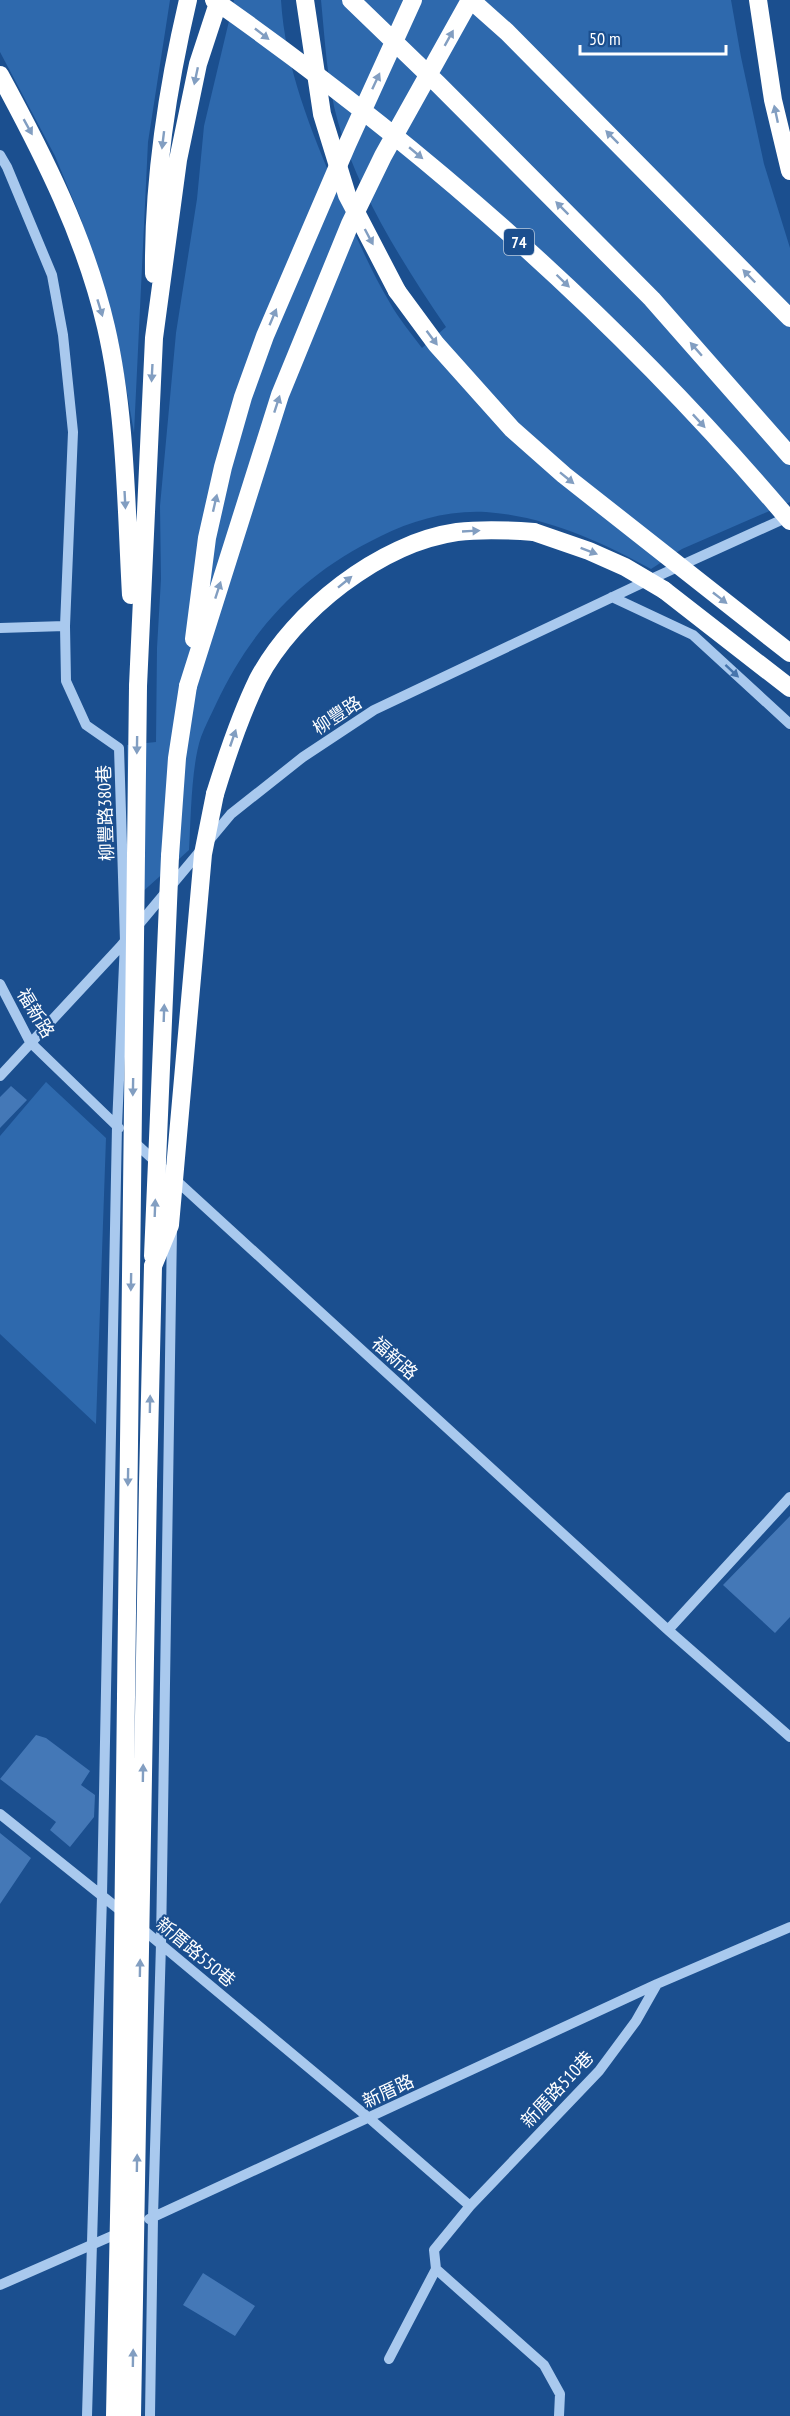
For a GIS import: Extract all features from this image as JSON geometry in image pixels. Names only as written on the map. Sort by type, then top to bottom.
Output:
[{"type":"highway","points":[[115,2416],[121,2117],[138,687],[154,338],[153,221],[165,121],[188,0]]},
{"type":"highway","name":"74","points":[[214,0],[409,147],[539,259],[616,332],[790,518]]},
{"type":"highway","points":[[154,338],[178,160],[198,64],[219,0]]},
{"type":"highway","points":[[305,0],[322,114],[347,195],[397,291],[436,344],[512,429],[564,475],[790,653]]},
{"type":"highway","points":[[351,0],[652,299],[790,456]]},
{"type":"highway","points":[[132,2416],[153,1266],[170,856],[177,758],[207,538],[223,467],[243,397],[265,336],[347,145],[413,0]]},
{"type":"highway","points":[[188,686],[280,395],[341,245],[382,156],[470,0],[507,32],[790,318]]},
{"type":"highway","points":[[758,0],[773,100],[790,171]]},
{"type":"highway","points":[[0,75],[41,150],[76,230],[106,327],[122,428],[138,687]]},
{"type":"highway","points":[[153,1266],[170,1225],[203,855],[215,794],[234,733],[259,678],[281,645],[306,616],[347,579],[383,557],[413,543],[445,535],[497,530],[534,532],[589,551],[625,567],[664,590],[790,688]]},
{"type":"street","points":[[0,155],[52,275],[63,335],[73,432],[65,626],[0,628]]},
{"type":"street","name":"柳豐路","points":[[0,1076],[125,941],[231,814],[303,757],[374,710],[612,597],[790,518]]},
{"type":"street","points":[[612,597],[693,635],[790,724]]},
{"type":"street","name":"柳豐路380巷","points":[[65,626],[66,681],[86,725],[119,748],[125,941]]},
{"type":"street","points":[[150,2416],[161,1944],[173,1177],[199,852]]},
{"type":"street","points":[[87,2416],[102,1896],[117,1126],[125,941]]},
{"type":"street","name":"福新路","points":[[0,984],[30,1042],[117,1126],[668,1630],[790,1737]]},
{"type":"street","points":[[668,1630],[790,1497]]},
{"type":"street","name":"新厝路550巷","points":[[0,1814],[161,1944],[369,2118]]},
{"type":"street","name":"新厝路","points":[[0,2285],[153,2217],[657,1984],[790,1928]]},
{"type":"street","name":"新厝路510巷","points":[[389,2359],[436,2269],[434,2250],[470,2206],[599,2071],[636,2021],[657,1984]]},
{"type":"street","points":[[369,2118],[470,2206]]},
{"type":"street","points":[[436,2269],[544,2365],[560,2394],[558,2416]]},
{"type":"shaded area","points":[[0,0],[170,0],[148,142],[134,433],[118,340],[81,219],[55,156],[0,52]]},
{"type":"shaded area","points":[[234,0],[281,0],[283,25],[294,74],[327,169],[382,290],[397,315],[422,348],[446,327],[384,229],[347,149],[331,92],[321,0],[731,0],[764,164],[790,248],[790,502],[682,549],[651,569],[592,540],[550,524],[508,514],[486,512],[445,514],[419,521],[393,530],[353,551],[304,585],[283,605],[246,650],[230,676],[201,737],[193,777],[189,850],[129,904],[127,745],[156,742],[157,648],[161,579],[160,506],[176,333],[197,199],[204,126]]},
{"type":"shaded area","points":[[46,1082],[106,1138],[96,1424],[0,1334],[0,1136]]},
{"type":"building","points":[[11,1086],[27,1100],[0,1128],[0,1097]]},
{"type":"building","points":[[790,1516],[790,1617],[775,1633],[723,1585]]},
{"type":"building","points":[[36,1735],[46,1738],[90,1771],[81,1785],[95,1795],[94,1817],[70,1847],[50,1830],[56,1822],[0,1779]]},
{"type":"building","points":[[0,1833],[31,1858],[0,1904]]},
{"type":"building","points":[[203,2273],[255,2306],[235,2336],[183,2305]]}]
